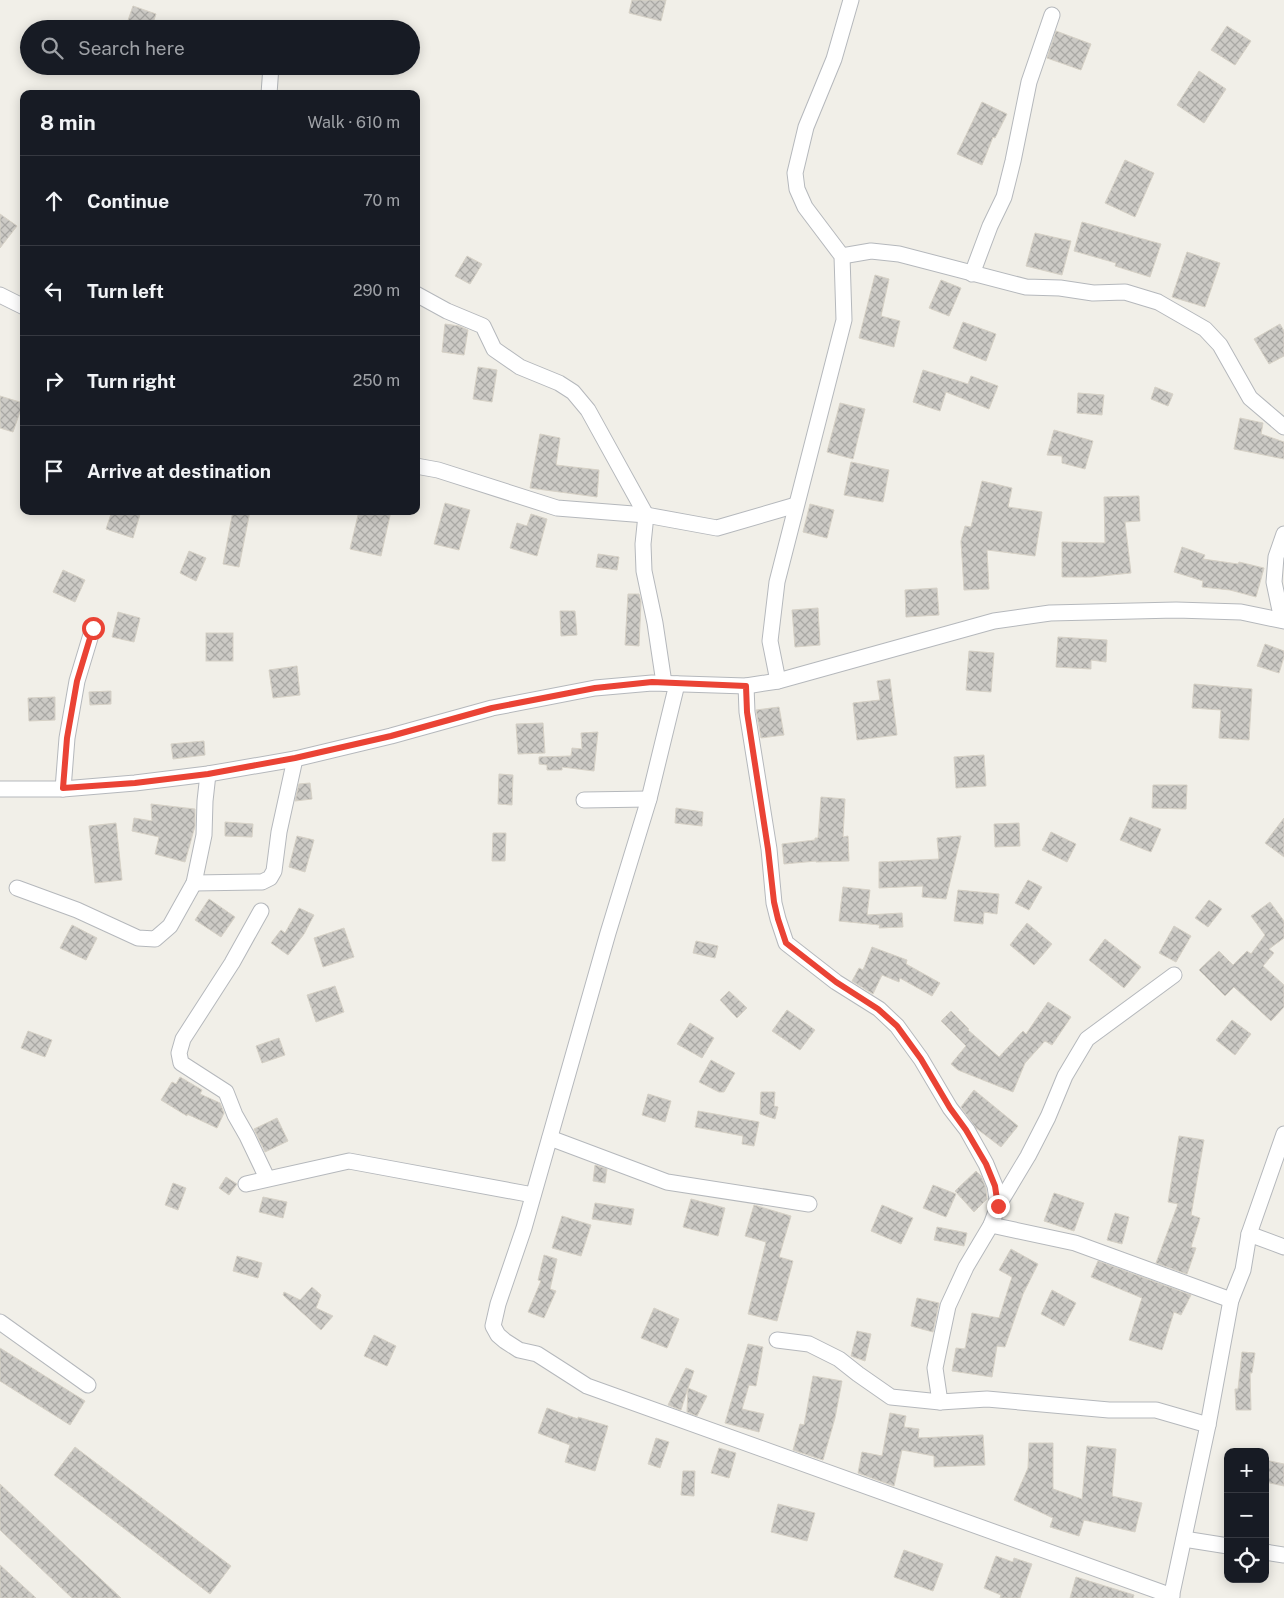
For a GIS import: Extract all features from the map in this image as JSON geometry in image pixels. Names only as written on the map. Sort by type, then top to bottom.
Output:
[{"type":"street","points":[[778,681],[770,641],[776,582],[844,320],[842,256],[805,207],[797,189],[796,173],[806,127],[834,59],[851,0]]},
{"type":"street","points":[[972,274],[990,226],[1004,197],[1014,162],[1029,82],[1052,15]]},
{"type":"street","points":[[269,90],[270,75]]},
{"type":"street","points":[[842,256],[871,251],[899,254],[1026,287],[1060,288],[1093,293],[1125,292],[1158,302],[1210,334],[1220,344],[1250,398],[1284,427]]},
{"type":"street","points":[[0,295],[20,305]]},
{"type":"street","points":[[420,296],[447,311],[483,326],[494,349],[520,367],[559,383],[572,392],[588,410],[646,515],[643,544],[644,571],[670,684],[649,799],[608,933],[524,1228],[498,1304],[493,1326],[498,1335],[519,1350],[537,1354],[587,1386],[1172,1597],[1208,1425],[1231,1300],[1243,1270],[1249,1234],[1284,1134]]},
{"type":"street","points":[[420,467],[438,470],[557,508],[646,515],[717,528],[796,505]]},
{"type":"street","points":[[0,789],[63,788],[135,783],[208,774],[295,758],[391,736],[492,708],[595,688],[652,682],[746,686],[778,681],[994,622],[1050,613],[1176,610],[1241,612],[1283,620],[1274,582],[1276,557],[1284,534]]},
{"type":"street","points":[[63,788],[67,738],[77,681],[93,628]]},
{"type":"street","points":[[746,686],[747,712],[768,849],[774,902],[786,943],[836,982],[878,1009],[897,1026],[921,1059],[986,1164],[995,1186],[998,1206]]},
{"type":"street","points":[[194,883],[262,882],[270,878],[274,871],[279,832],[295,758]]},
{"type":"street","points":[[16,888],[77,910],[138,938],[155,939],[170,926],[194,883],[204,835],[208,774]]},
{"type":"street","points":[[584,800],[649,799]]},
{"type":"street","points":[[262,911],[232,963],[182,1039],[179,1053],[182,1063],[226,1092],[235,1115],[267,1178]]},
{"type":"street","points":[[940,1402],[935,1368],[948,1306],[966,1267],[991,1225],[998,1206],[1028,1156],[1048,1117],[1065,1076],[1086,1039],[1174,975]]},
{"type":"street","points":[[550,1138],[667,1182],[809,1204]]},
{"type":"street","points":[[246,1184],[349,1161],[533,1195]]},
{"type":"street","points":[[991,1225],[1075,1243],[1231,1300]]},
{"type":"street","points":[[1249,1234],[1284,1248]]},
{"type":"street","points":[[0,1322],[88,1384]]},
{"type":"street","points":[[777,1340],[809,1344],[839,1358],[891,1397],[940,1402],[988,1399],[1031,1402],[1083,1409],[1156,1410],[1208,1425]]},
{"type":"street","points":[[1184,1539],[1224,1545]]},
{"type":"street","points":[[1269,1553],[1284,1555]]},
{"type":"building","points":[[632,0],[666,0],[661,21],[629,13]]},
{"type":"building","points":[[133,6],[156,14],[154,20],[128,20]]},
{"type":"building","points":[[1227,26],[1251,41],[1235,65],[1211,50]]},
{"type":"building","points":[[1056,31],[1091,44],[1081,70],[1047,58]]},
{"type":"building","points":[[1199,71],[1226,89],[1204,123],[1177,105]]},
{"type":"building","points":[[982,102],[1007,114],[995,138],[993,137],[982,165],[957,154]]},
{"type":"building","points":[[1125,160],[1154,173],[1135,217],[1105,203]]},
{"type":"building","points":[[0,214],[17,226],[0,248]]},
{"type":"building","points":[[1082,222],[1161,244],[1150,277],[1115,266],[1116,263],[1074,251]]},
{"type":"building","points":[[1035,233],[1071,241],[1062,275],[1026,266]]},
{"type":"building","points":[[1187,252],[1220,263],[1205,307],[1172,297]]},
{"type":"building","points":[[467,256],[482,264],[470,284],[455,276]]},
{"type":"building","points":[[875,275],[889,279],[881,316],[900,321],[894,347],[859,338]]},
{"type":"building","points":[[941,280],[961,288],[949,316],[929,308]]},
{"type":"building","points":[[963,322],[996,334],[986,361],[953,348]]},
{"type":"building","points":[[445,324],[459,326],[468,330],[464,355],[442,352]]},
{"type":"building","points":[[1280,324],[1284,331],[1284,356],[1269,364],[1254,339]]},
{"type":"building","points":[[478,367],[497,370],[492,402],[473,399]]},
{"type":"building","points":[[923,370],[968,384],[971,376],[998,386],[989,409],[946,392],[940,411],[913,402]]},
{"type":"building","points":[[1155,387],[1173,394],[1168,406],[1151,399]]},
{"type":"building","points":[[1078,393],[1104,395],[1102,415],[1077,413]]},
{"type":"building","points":[[0,396],[20,402],[20,412],[13,432],[0,428]]},
{"type":"building","points":[[840,403],[865,409],[853,459],[827,452]]},
{"type":"building","points":[[1240,418],[1263,423],[1261,434],[1284,442],[1284,459],[1234,449]]},
{"type":"building","points":[[1054,430],[1093,441],[1085,469],[1062,463],[1062,456],[1047,455]]},
{"type":"building","points":[[540,434],[560,438],[556,465],[599,470],[597,497],[530,488]]},
{"type":"building","points":[[851,462],[889,470],[883,502],[844,495]]},
{"type":"building","points":[[982,481],[1012,488],[1008,507],[1042,512],[1035,556],[987,550],[989,589],[964,590],[961,541],[965,526],[971,527]]},
{"type":"building","points":[[1139,496],[1140,521],[1125,522],[1131,573],[1091,577],[1062,577],[1062,542],[1105,543],[1104,497]]},
{"type":"building","points":[[445,503],[470,510],[459,550],[434,544]]},
{"type":"building","points":[[810,504],[834,510],[827,538],[803,532]]},
{"type":"building","points":[[531,514],[547,519],[537,556],[510,548],[517,523],[527,526]]},
{"type":"building","points":[[111,515],[140,515],[133,538],[106,529]]},
{"type":"building","points":[[232,515],[249,515],[239,567],[223,564]]},
{"type":"building","points":[[358,515],[390,515],[381,556],[350,549]]},
{"type":"building","points":[[1182,547],[1205,555],[1203,559],[1238,564],[1239,562],[1264,568],[1256,597],[1230,590],[1202,587],[1203,581],[1174,572]]},
{"type":"building","points":[[189,551],[206,558],[196,581],[180,573]]},
{"type":"building","points":[[598,554],[619,557],[617,570],[596,567]]},
{"type":"building","points":[[63,570],[85,580],[75,602],[53,592]]},
{"type":"building","points":[[937,588],[939,615],[906,617],[905,590]]},
{"type":"building","points":[[628,594],[639,594],[641,602],[639,646],[625,645]]},
{"type":"building","points":[[818,608],[820,645],[795,647],[792,610]]},
{"type":"building","points":[[560,611],[575,611],[577,635],[561,636]]},
{"type":"building","points":[[118,612],[140,618],[134,642],[112,637]]},
{"type":"building","points":[[206,633],[233,633],[233,661],[206,661]]},
{"type":"building","points":[[1058,637],[1107,640],[1106,662],[1091,660],[1091,669],[1056,667]]},
{"type":"building","points":[[1265,644],[1284,651],[1279,673],[1257,666]]},
{"type":"building","points":[[969,651],[994,653],[991,692],[966,690]]},
{"type":"building","points":[[297,666],[300,695],[273,698],[269,670]]},
{"type":"building","points":[[890,679],[897,735],[857,740],[853,703],[880,700],[877,681]]},
{"type":"building","points":[[1194,684],[1252,689],[1249,740],[1219,738],[1221,710],[1192,708]]},
{"type":"building","points":[[111,691],[111,704],[90,705],[89,692]]},
{"type":"building","points":[[55,697],[55,720],[29,721],[28,698]]},
{"type":"building","points":[[779,707],[784,735],[761,738],[756,710]]},
{"type":"building","points":[[543,723],[545,753],[518,754],[516,724]]},
{"type":"building","points":[[598,732],[594,771],[562,767],[562,770],[547,770],[547,765],[539,764],[539,757],[571,756],[572,748],[582,749],[581,733]]},
{"type":"building","points":[[204,741],[205,755],[173,759],[171,744]]},
{"type":"building","points":[[984,755],[986,786],[956,788],[954,757]]},
{"type":"building","points":[[499,774],[513,775],[512,805],[498,804]]},
{"type":"building","points":[[310,783],[312,799],[295,801],[299,784]]},
{"type":"building","points":[[1153,785],[1187,785],[1186,809],[1152,808]]},
{"type":"building","points":[[821,797],[845,799],[843,837],[848,836],[849,861],[816,861],[784,864],[782,844],[818,838]]},
{"type":"building","points":[[151,804],[195,809],[195,826],[185,862],[155,854],[159,837],[132,831],[134,818],[152,821]]},
{"type":"building","points":[[676,808],[703,812],[702,826],[675,823]]},
{"type":"building","points":[[1130,817],[1161,829],[1151,852],[1120,840]]},
{"type":"building","points":[[1284,818],[1284,857],[1265,843]]},
{"type":"building","points":[[225,822],[253,824],[252,837],[225,836]]},
{"type":"building","points":[[116,823],[122,880],[95,883],[89,826]]},
{"type":"building","points":[[1019,823],[1020,846],[995,847],[994,824]]},
{"type":"building","points":[[1051,832],[1076,844],[1067,862],[1042,850]]},
{"type":"building","points":[[493,833],[506,833],[505,861],[492,861]]},
{"type":"building","points":[[297,836],[314,840],[305,872],[289,867]]},
{"type":"building","points":[[961,836],[946,899],[922,897],[923,886],[879,888],[879,862],[939,859],[937,838]]},
{"type":"building","points":[[1028,880],[1042,887],[1029,910],[1015,903]]},
{"type":"building","points":[[843,887],[870,890],[867,915],[902,913],[903,927],[879,928],[880,925],[839,921]]},
{"type":"building","points":[[958,890],[999,894],[997,914],[984,912],[983,924],[954,921]]},
{"type":"building","points":[[209,899],[235,917],[221,937],[195,920]]},
{"type":"building","points":[[1209,900],[1222,909],[1208,927],[1195,918]]},
{"type":"building","points":[[1270,902],[1284,921],[1284,938],[1269,949],[1274,953],[1263,966],[1284,985],[1284,1007],[1271,1021],[1234,987],[1225,996],[1199,970],[1219,951],[1233,965],[1247,951],[1251,954],[1265,935],[1251,916]]},
{"type":"building","points":[[299,908],[314,915],[304,934],[288,955],[271,943],[281,930],[285,933]]},
{"type":"building","points":[[1027,923],[1052,944],[1034,965],[1010,945]]},
{"type":"building","points":[[72,925],[97,938],[86,960],[60,948]]},
{"type":"building","points":[[1174,926],[1191,936],[1176,962],[1159,953]]},
{"type":"building","points":[[344,928],[354,957],[323,967],[314,938]]},
{"type":"building","points":[[1105,939],[1141,967],[1124,988],[1089,960]]},
{"type":"building","points":[[696,941],[718,946],[715,958],[693,953]]},
{"type":"building","points":[[872,947],[907,960],[906,964],[940,983],[932,996],[900,978],[899,982],[882,975],[873,994],[852,981],[859,968],[863,970]]},
{"type":"building","points":[[335,986],[344,1012],[316,1022],[307,995]]},
{"type":"building","points":[[729,991],[747,1008],[737,1018],[720,1000]]},
{"type":"building","points":[[1048,1002],[1071,1017],[1052,1045],[1045,1041],[1025,1063],[1013,1092],[958,1070],[951,1064],[966,1046],[941,1021],[951,1011],[968,1030],[999,1057],[1023,1031],[1026,1034]]},
{"type":"building","points":[[787,1010],[815,1030],[800,1050],[772,1031]]},
{"type":"building","points":[[1232,1020],[1251,1034],[1235,1055],[1216,1040]]},
{"type":"building","points":[[690,1023],[714,1038],[702,1058],[677,1044]]},
{"type":"building","points":[[28,1031],[52,1040],[45,1057],[21,1048]]},
{"type":"building","points":[[279,1038],[285,1055],[262,1063],[256,1046]]},
{"type":"building","points":[[711,1060],[735,1073],[724,1092],[719,1092],[699,1082]]},
{"type":"building","points":[[180,1077],[202,1090],[200,1094],[220,1103],[224,1113],[217,1128],[187,1114],[187,1116],[161,1100],[172,1082],[176,1084]]},
{"type":"building","points":[[974,1090],[1018,1126],[1001,1147],[976,1128],[961,1107]]},
{"type":"building","points":[[761,1092],[775,1092],[774,1106],[778,1107],[775,1119],[760,1114]]},
{"type":"building","points":[[648,1094],[671,1101],[665,1122],[642,1115]]},
{"type":"building","points":[[698,1111],[759,1122],[754,1146],[742,1144],[743,1136],[695,1127]]},
{"type":"building","points":[[277,1118],[288,1141],[265,1152],[254,1129]]},
{"type":"building","points":[[1179,1136],[1204,1140],[1191,1215],[1200,1218],[1191,1247],[1196,1248],[1187,1274],[1156,1263],[1178,1204],[1168,1202]]},
{"type":"building","points":[[595,1165],[607,1169],[605,1183],[593,1181]]},
{"type":"building","points":[[976,1171],[981,1176],[986,1188],[987,1199],[974,1212],[955,1191]]},
{"type":"building","points":[[226,1177],[237,1184],[229,1195],[219,1188]]},
{"type":"building","points":[[173,1183],[186,1188],[178,1210],[165,1205]]},
{"type":"building","points":[[933,1185],[956,1194],[946,1217],[923,1208]]},
{"type":"building","points":[[1054,1193],[1084,1203],[1074,1231],[1044,1221]]},
{"type":"building","points":[[263,1197],[287,1202],[283,1218],[259,1212]]},
{"type":"building","points":[[691,1199],[725,1208],[718,1236],[683,1227]]},
{"type":"building","points":[[595,1203],[634,1209],[631,1225],[592,1219]]},
{"type":"building","points":[[754,1205],[791,1216],[779,1257],[793,1261],[777,1321],[748,1314],[766,1242],[745,1236]]},
{"type":"building","points":[[882,1205],[913,1218],[901,1244],[871,1231]]},
{"type":"building","points":[[1115,1213],[1129,1217],[1122,1244],[1107,1240]]},
{"type":"building","points":[[562,1216],[591,1225],[581,1256],[552,1248]]},
{"type":"building","points":[[937,1227],[967,1233],[964,1246],[934,1240]]},
{"type":"building","points":[[1011,1249],[1038,1264],[1023,1294],[1005,1347],[997,1346],[992,1377],[952,1371],[956,1348],[965,1349],[972,1313],[999,1318],[1012,1277],[999,1270]]},
{"type":"building","points":[[544,1255],[557,1259],[550,1289],[556,1291],[544,1318],[528,1312],[541,1281],[538,1280]]},
{"type":"building","points":[[237,1256],[262,1263],[258,1278],[233,1271]]},
{"type":"building","points":[[1098,1261],[1191,1295],[1181,1315],[1174,1312],[1162,1350],[1129,1340],[1142,1298],[1091,1277]]},
{"type":"building","points":[[312,1287],[321,1295],[316,1308],[333,1316],[321,1330],[283,1295],[284,1292],[300,1300]]},
{"type":"building","points":[[1052,1290],[1076,1303],[1064,1326],[1041,1314]]},
{"type":"building","points":[[917,1298],[939,1303],[933,1332],[911,1326]]},
{"type":"building","points":[[654,1308],[679,1319],[667,1348],[641,1338]]},
{"type":"building","points":[[857,1331],[871,1334],[865,1361],[851,1356]]},
{"type":"building","points":[[374,1335],[396,1346],[387,1366],[364,1356]]},
{"type":"building","points":[[748,1344],[763,1347],[756,1386],[749,1385],[742,1409],[764,1414],[759,1432],[725,1423]]},
{"type":"building","points":[[0,1348],[85,1401],[70,1425],[0,1381]]},
{"type":"building","points":[[1242,1352],[1255,1353],[1252,1373],[1250,1373],[1251,1410],[1236,1410],[1235,1389],[1238,1389]]},
{"type":"building","points":[[686,1368],[694,1371],[681,1410],[668,1405]]},
{"type":"building","points":[[813,1376],[842,1381],[835,1418],[823,1460],[793,1450],[800,1424],[804,1425]]},
{"type":"building","points":[[688,1388],[707,1396],[697,1416],[687,1412]]},
{"type":"building","points":[[547,1408],[578,1419],[578,1417],[608,1426],[595,1471],[565,1462],[570,1445],[538,1433]]},
{"type":"building","points":[[890,1413],[906,1416],[904,1427],[919,1429],[918,1438],[983,1435],[985,1465],[934,1467],[934,1456],[902,1450],[894,1486],[858,1473],[862,1452],[882,1456]]},
{"type":"building","points":[[656,1438],[669,1442],[660,1468],[648,1464]]},
{"type":"building","points":[[1029,1443],[1053,1443],[1053,1489],[1082,1499],[1087,1446],[1116,1449],[1112,1496],[1142,1503],[1135,1532],[1084,1520],[1079,1536],[1050,1527],[1053,1518],[1014,1500],[1028,1468]]},
{"type":"building","points":[[75,1447],[231,1566],[210,1594],[54,1475]]},
{"type":"building","points":[[719,1448],[736,1453],[729,1478],[711,1473]]},
{"type":"building","points":[[1269,1461],[1284,1464],[1284,1486],[1269,1483]]},
{"type":"building","points":[[683,1471],[695,1471],[694,1496],[681,1495]]},
{"type":"building","points":[[0,1484],[121,1598],[72,1598],[0,1530]]},
{"type":"building","points":[[778,1504],[815,1513],[807,1541],[771,1532]]},
{"type":"building","points":[[904,1550],[943,1564],[933,1591],[894,1577]]},
{"type":"building","points":[[996,1556],[1013,1562],[1014,1558],[1032,1564],[1020,1598],[1000,1598],[1001,1595],[984,1588]]},
{"type":"building","points":[[0,1565],[36,1598],[0,1598]]},
{"type":"building","points":[[1076,1577],[1134,1595],[1133,1598],[1070,1598]]},
{"type":"route","points":[[93,628],[77,681],[67,738],[63,788],[135,783],[208,774],[295,758],[391,736],[492,708],[595,688],[652,682],[746,686],[747,712],[768,849],[774,902],[786,943],[836,982],[878,1009],[897,1026],[921,1059],[986,1164],[995,1186],[998,1206]]}]
